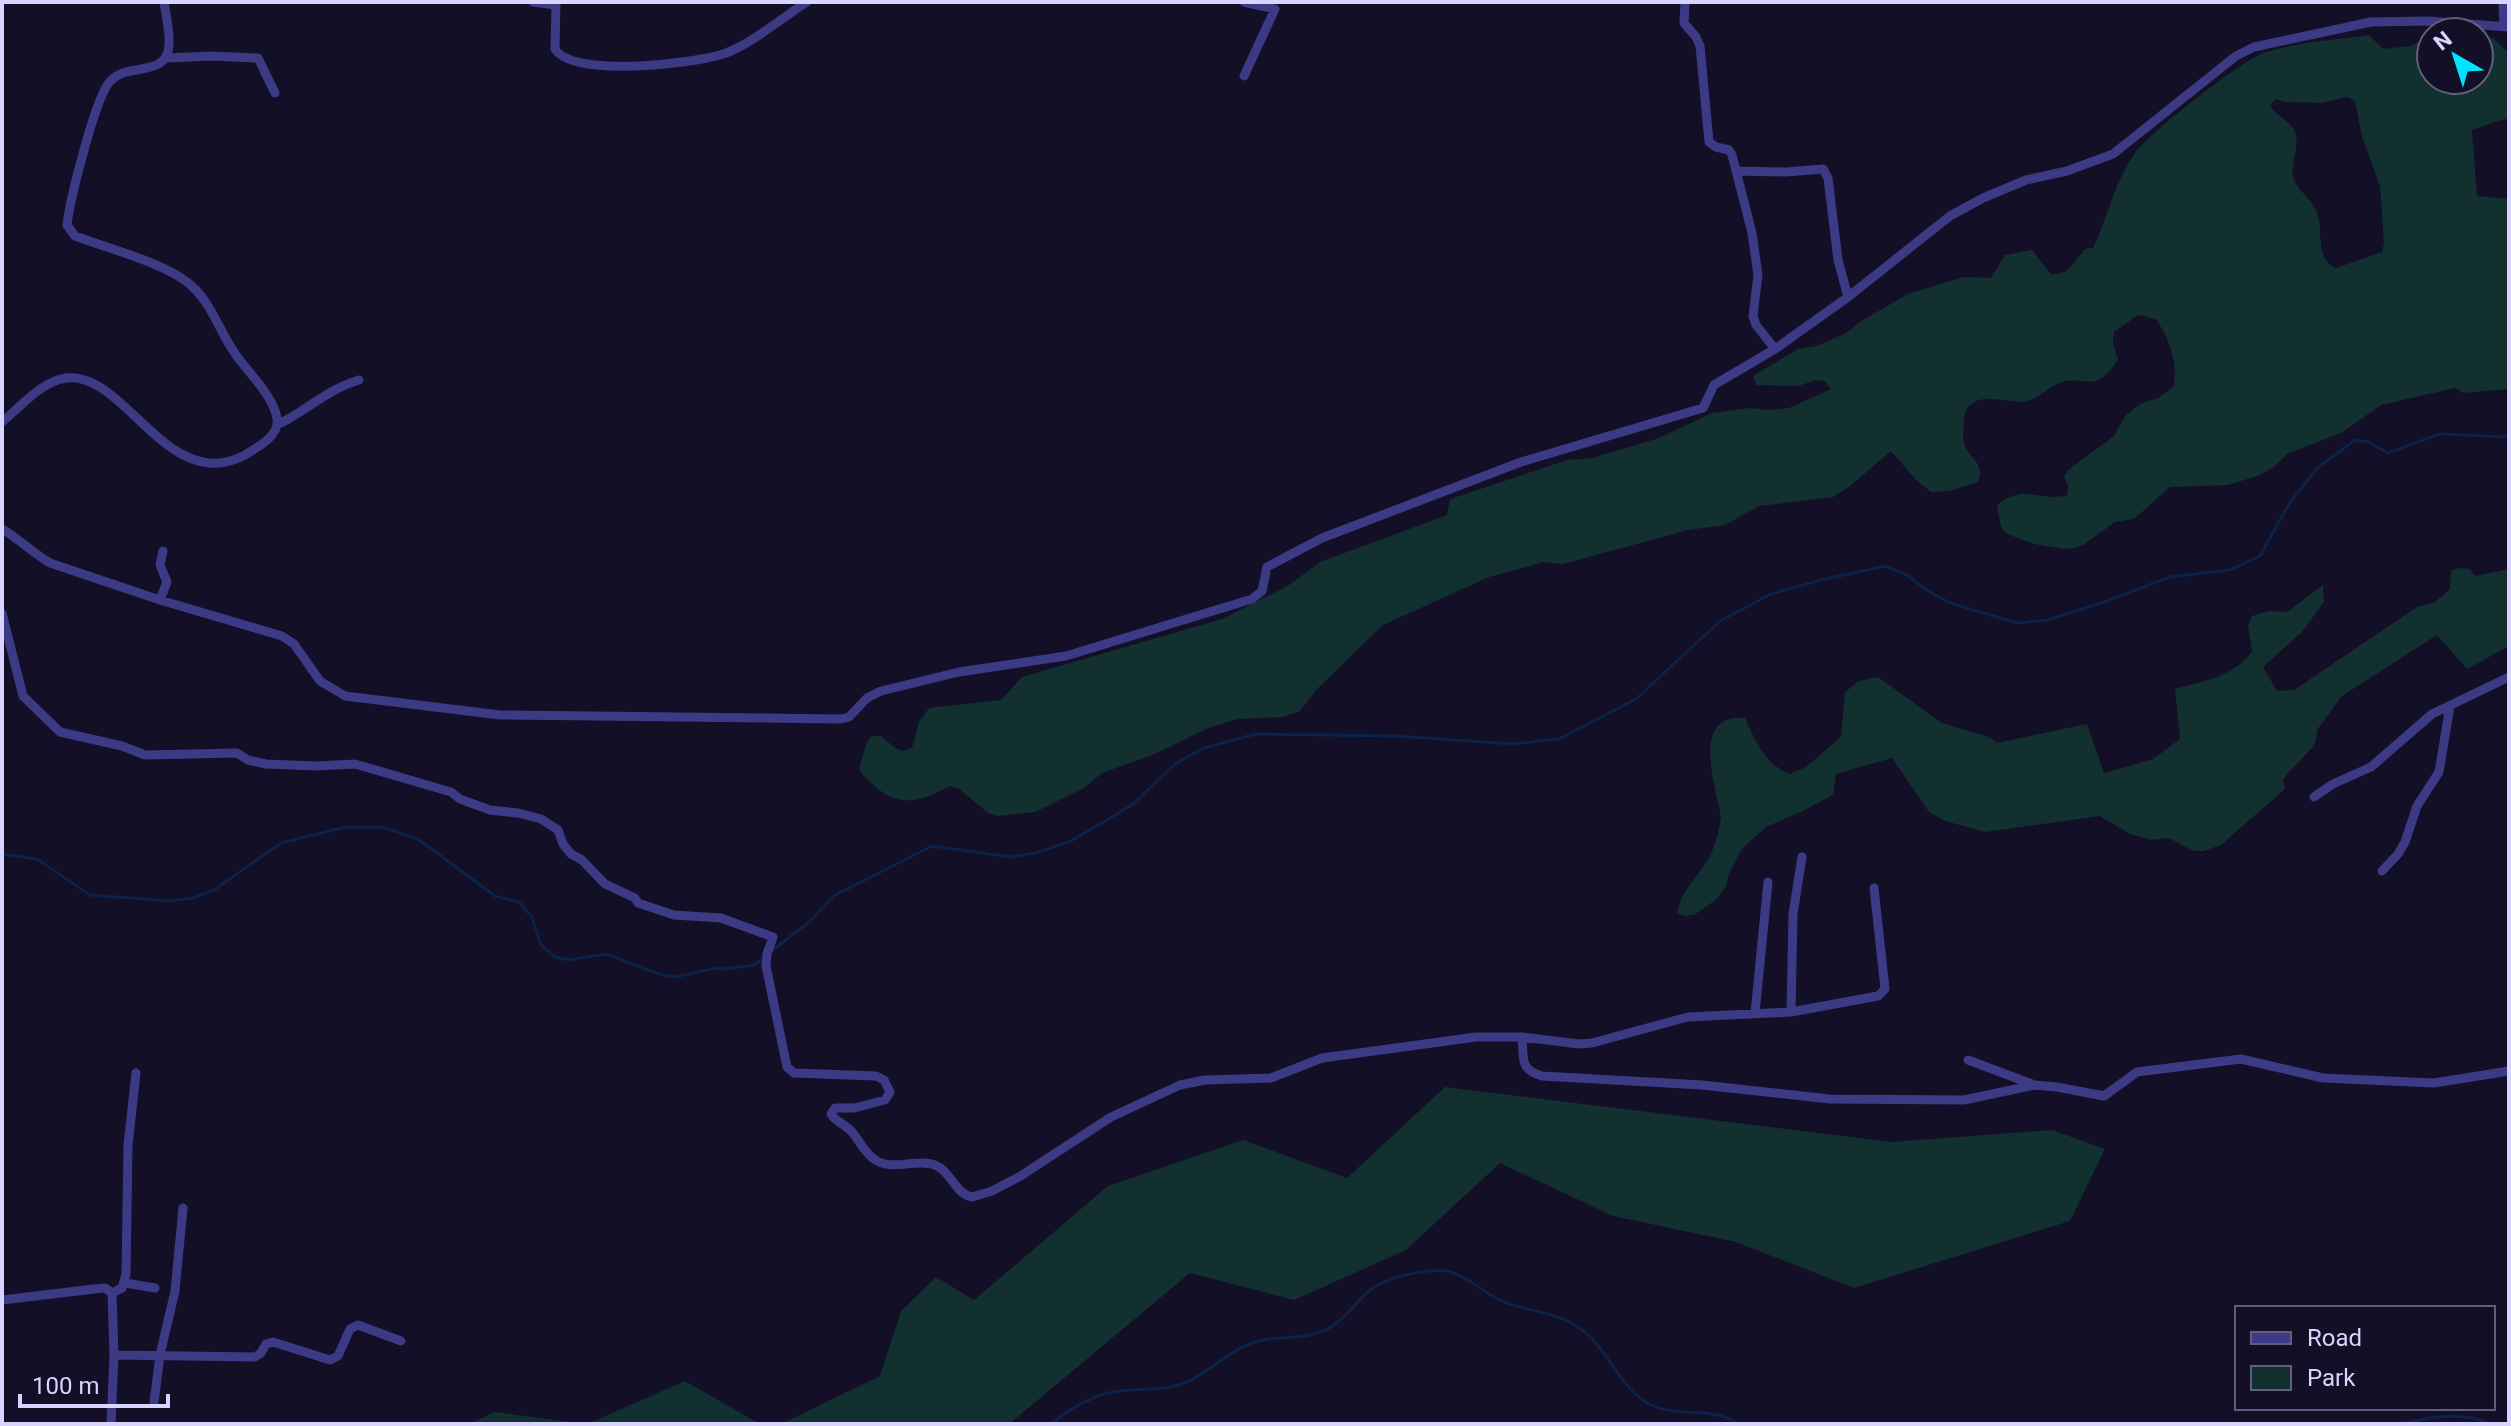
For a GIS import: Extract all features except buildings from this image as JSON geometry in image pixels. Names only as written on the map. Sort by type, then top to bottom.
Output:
[{"type":"street","points":[[164,2],[169,44],[166,58],[157,66],[122,72],[106,88],[97,108],[67,225],[75,236],[171,272],[190,284],[271,403],[277,425]]},
{"type":"street","points":[[533,2],[556,4],[555,49],[561,57],[577,64],[653,66],[725,53],[807,2]]},
{"type":"street","points":[[1244,2],[1278,6],[1244,76]]},
{"type":"street","points":[[1685,2],[1684,23],[1696,37],[1701,55],[1709,142],[1729,150],[1752,233],[1758,275],[1753,316],[1756,325],[1775,349]]},
{"type":"street","points":[[2,529],[50,563],[288,639],[320,681],[345,696],[500,715],[841,719],[849,717],[867,698],[881,691],[959,672],[1066,656],[1256,597],[1263,588],[1267,567],[1306,545],[1521,462],[1701,409],[1714,385],[1775,349],[1848,297],[1938,225],[1964,208],[2026,180],[2067,171],[2113,154],[2223,66],[2254,47],[2371,22],[2427,21],[2507,27],[2503,2]]},
{"type":"street","points":[[166,58],[258,58],[275,93]]},
{"type":"street","points":[[1736,171],[1823,169],[1828,178],[1838,260],[1848,297]]},
{"type":"street","points":[[2,422],[46,385],[56,380],[80,377],[113,398],[166,444],[196,460],[228,462],[261,445],[277,425],[338,387],[359,380]]},
{"type":"street","points":[[160,600],[167,582],[160,565],[163,551]]},
{"type":"street","points":[[2,613],[23,696],[60,732],[122,746],[145,755],[237,753],[248,760],[266,764],[355,764],[399,775],[451,792],[460,799],[490,810],[541,819],[558,830],[571,854],[582,860],[605,884],[635,898],[638,903],[674,915],[721,918],[773,937],[766,966],[787,1067],[794,1073],[876,1076],[884,1080],[890,1092],[885,1100],[854,1108],[835,1108],[831,1114],[880,1163],[934,1164],[966,1195],[979,1196],[992,1191],[1111,1117],[1180,1085],[1205,1080],[1271,1078],[1322,1058],[1476,1037],[1592,1043],[1688,1017],[1791,1012],[1878,996],[1885,989],[1874,888]]},
{"type":"street","points":[[2314,797],[2333,784],[2371,767],[2432,714],[2509,677]]},
{"type":"street","points":[[2382,871],[2398,854],[2417,806],[2439,772],[2450,706]]},
{"type":"street","points":[[1791,1012],[1793,914],[1802,857]]},
{"type":"street","points":[[1755,1013],[1768,882]]},
{"type":"street","points":[[1522,1037],[1524,1065],[1529,1072],[1542,1076],[1702,1085],[1830,1099],[1964,1100],[2035,1085]]},
{"type":"street","points":[[1968,1060],[2035,1085],[2104,1096],[2137,1072],[2241,1059],[2323,1078],[2434,1083],[2509,1071]]},
{"type":"street","points":[[112,1293],[119,1291],[125,1283],[128,1145],[136,1073]]},
{"type":"street","points":[[154,1402],[160,1355],[175,1291],[183,1208]]},
{"type":"street","points":[[125,1283],[155,1288]]},
{"type":"street","points":[[2,1300],[105,1288],[112,1293]]},
{"type":"street","points":[[111,1424],[114,1355],[112,1293]]},
{"type":"street","points":[[114,1355],[255,1357],[266,1344],[273,1342],[330,1360],[338,1356],[350,1329],[358,1325],[401,1341]]},
{"type":"green space","points":[[2369,35],[2383,49],[2415,44],[2415,96],[2495,96],[2495,40],[2509,53],[2509,120],[2472,130],[2477,196],[2509,199],[2509,389],[2463,393],[2455,388],[2381,405],[2343,432],[2287,454],[2273,468],[2257,476],[2228,485],[2170,487],[2134,519],[2115,522],[2074,548],[2034,544],[2007,534],[2001,527],[1997,505],[2017,495],[2067,495],[2068,486],[2064,477],[2068,470],[2114,436],[2125,416],[2140,404],[2158,398],[2173,387],[2174,361],[2165,335],[2156,319],[2138,315],[2114,332],[2113,342],[2118,360],[2102,378],[2089,382],[2076,380],[2059,383],[2027,401],[1984,399],[1969,405],[1964,416],[1963,438],[1979,468],[1978,482],[1950,491],[1931,492],[1891,451],[1833,497],[1759,506],[1725,525],[1688,530],[1563,564],[1544,562],[1489,577],[1383,625],[1318,688],[1300,711],[1283,717],[1237,719],[1206,729],[1155,754],[1102,773],[1084,788],[1035,812],[997,816],[950,786],[923,798],[900,800],[880,790],[859,770],[871,736],[881,736],[903,751],[912,748],[919,722],[929,708],[1001,700],[1022,677],[1222,619],[1289,585],[1320,562],[1447,515],[1450,499],[1567,460],[1592,458],[1659,438],[1712,413],[1750,408],[1789,408],[1831,389],[1825,381],[1816,380],[1798,386],[1757,385],[1753,376],[1798,349],[1817,346],[1846,333],[1908,294],[1963,277],[1991,278],[2005,255],[2032,250],[2051,274],[2062,273],[2085,249],[2093,248],[2122,176],[2143,143],[2176,114],[2255,57],[2304,44]],"holes":[[[2347,97],[2355,101],[2362,137],[2380,186],[2384,243],[2382,252],[2336,268],[2329,264],[2322,251],[2317,212],[2294,180],[2295,132],[2270,105],[2276,99],[2322,103]]]},
{"type":"green space","points":[[2469,569],[2475,576],[2509,569],[2509,646],[2467,669],[2437,635],[2342,696],[2317,730],[2312,748],[2283,780],[2285,789],[2221,845],[2194,851],[2169,838],[2151,840],[2130,834],[2100,816],[1985,832],[1945,821],[1929,812],[1892,758],[1836,774],[1833,795],[1766,827],[1742,849],[1717,899],[1694,915],[1677,913],[1684,893],[1708,859],[1717,835],[1721,817],[1712,771],[1711,739],[1717,727],[1728,720],[1745,718],[1767,758],[1790,774],[1806,767],[1841,737],[1845,692],[1859,681],[1878,677],[1942,723],[1989,737],[1997,743],[2087,724],[2104,773],[2153,759],[2180,739],[2175,689],[2217,677],[2244,660],[2252,652],[2248,625],[2252,616],[2269,611],[2287,612],[2323,585],[2324,602],[2302,632],[2263,667],[2277,691],[2294,690],[2417,607],[2435,602],[2450,589],[2451,570]]},
{"type":"green space","points":[[1445,1087],[1892,1142],[2052,1130],[2105,1149],[2070,1221],[1854,1288],[1736,1242],[1613,1216],[1500,1163],[1406,1250],[1294,1300],[1190,1273],[1009,1424],[781,1424],[880,1376],[901,1311],[936,1277],[974,1300],[1108,1186],[1243,1140],[1347,1178]]},
{"type":"green space","points":[[685,1381],[760,1424],[587,1424]]},
{"type":"green space","points":[[495,1412],[585,1424],[469,1424]]},
{"type":"waterway","points":[[770,952],[807,924],[835,895],[932,846],[1011,857],[1036,853],[1071,841],[1132,805],[1175,764],[1204,748],[1256,734],[1396,736],[1513,744],[1559,739],[1636,699],[1720,621],[1771,594],[1885,566],[1907,575],[1950,603],[2017,623],[2048,620],[2170,577],[2230,570],[2260,556],[2289,504],[2316,469],[2355,440],[2368,442],[2388,453],[2440,434],[2509,437]]},
{"type":"waterway","points":[[2,854],[37,859],[90,895],[169,901],[193,898],[214,890],[281,843],[346,827],[382,827],[418,839],[495,896],[519,902],[532,917],[541,945],[555,957],[569,960],[606,954],[675,977],[716,968],[754,965],[764,957]]},
{"type":"waterway","points":[[1051,1424],[1073,1408],[1098,1396],[1165,1388],[1187,1382],[1249,1344],[1321,1332],[1347,1314],[1377,1285],[1409,1274],[1432,1271],[1451,1272],[1504,1302],[1560,1318],[1578,1327],[1597,1344],[1627,1385],[1657,1408],[1716,1415],[1738,1424]]},
{"type":"waterway","points":[[2399,1424],[2457,1416],[2492,1424]]}]
